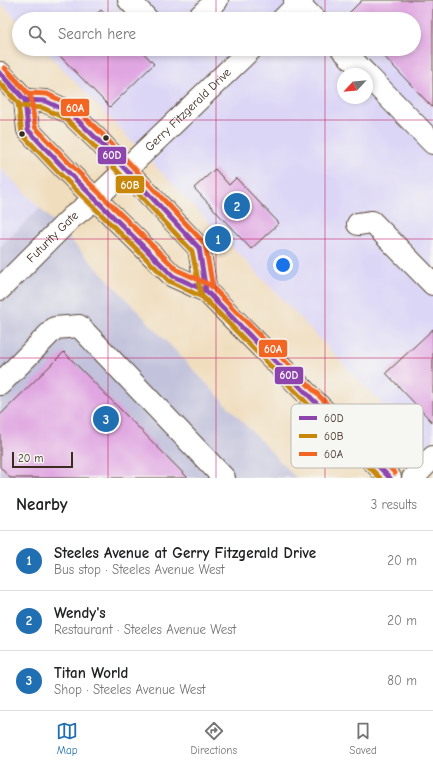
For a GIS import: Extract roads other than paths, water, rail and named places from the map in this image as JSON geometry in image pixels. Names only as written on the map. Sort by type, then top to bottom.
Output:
[{"type":"main road","points":[[129,0],[140,12]]},
{"type":"main road","points":[[204,12],[217,0]]},
{"type":"main road","points":[[289,12],[299,1],[308,12]]},
{"type":"main road","name":"Gerry Fitzgerald Drive","points":[[125,171],[244,56]]},
{"type":"main road","points":[[349,56],[361,68]]},
{"type":"main road","points":[[0,73],[25,100],[28,130],[94,200],[173,276],[206,291],[317,404]]},
{"type":"main road","points":[[373,80],[433,143]]},
{"type":"main road","points":[[25,100],[45,101],[69,112],[199,248],[206,291]]},
{"type":"main road","name":"Futurity Gate","points":[[0,289],[71,218],[94,200],[125,171]]},
{"type":"main road","points":[[358,224],[372,222],[433,284]]},
{"type":"main road","points":[[0,384],[55,328],[79,326],[224,478]]},
{"type":"main road","points":[[423,468],[433,457]]},
{"type":"main road","points":[[380,468],[390,478]]},
{"type":"main road","points":[[413,478],[423,468]]},
{"type":"place","name":"Wendy's","points":[[237,206]]},
{"type":"place","name":"Steeles Avenue at Gerry Fitzgerald Drive","points":[[218,239]]},
{"type":"place","name":"Titan World","points":[[106,419]]}]
